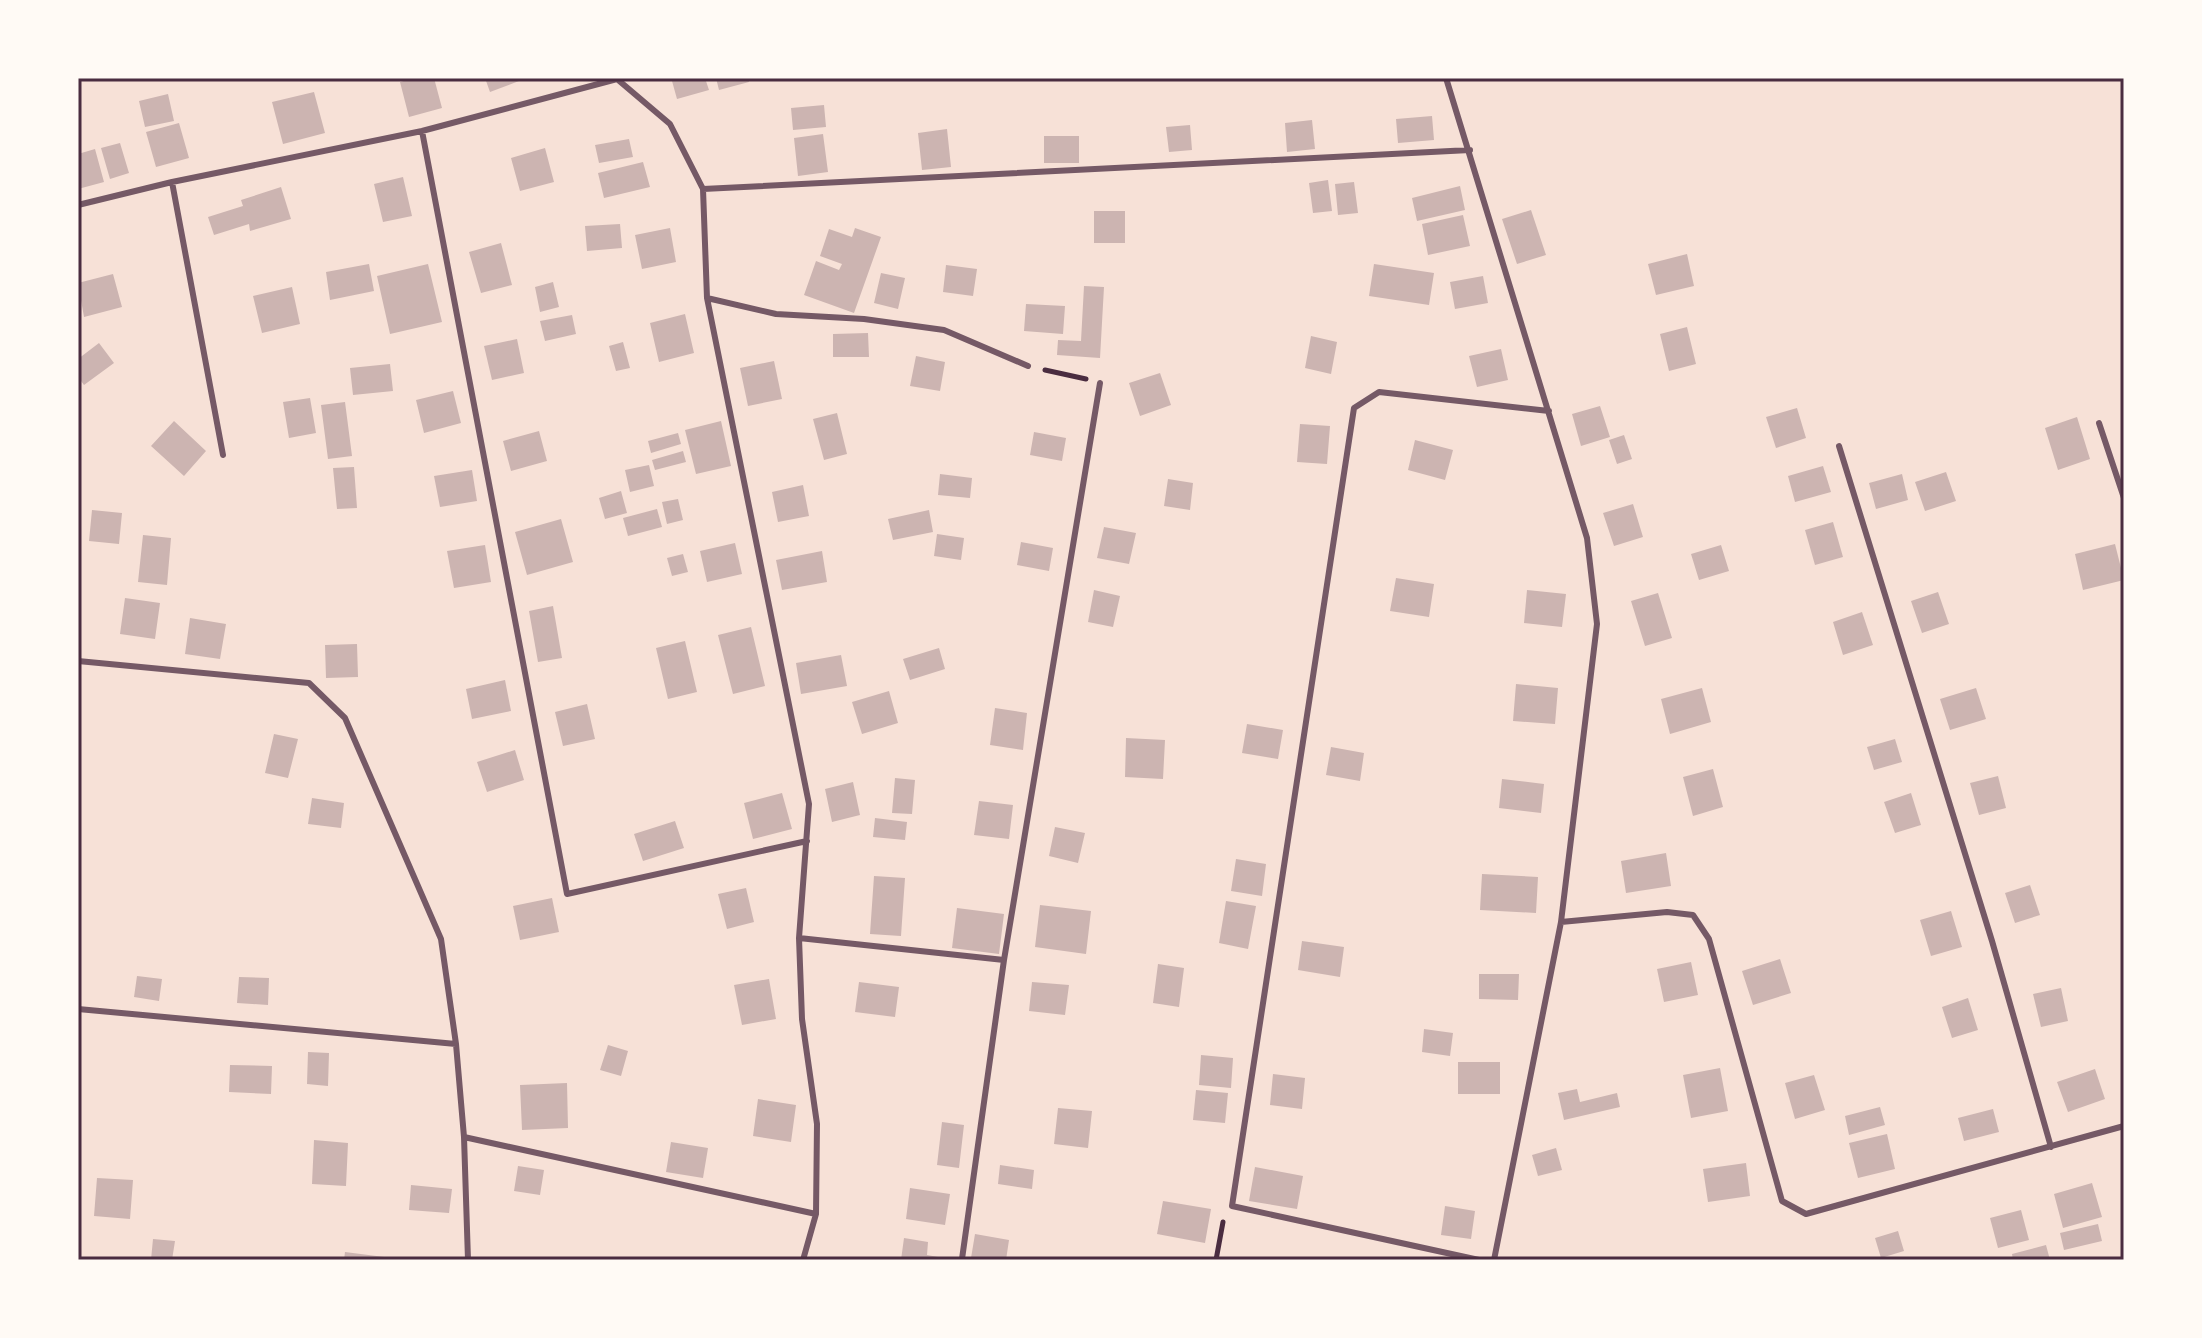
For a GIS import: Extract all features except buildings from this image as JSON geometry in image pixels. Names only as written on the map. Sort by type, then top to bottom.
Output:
[{"type":"lane","points":[[1446,78],[1587,538],[1597,624],[1561,922],[1494,1260]]},
{"type":"lane","points":[[78,205],[172,182],[422,131],[617,79],[670,124],[703,189],[707,298],[809,804],[799,938],[802,1019],[817,1124],[816,1214],[803,1260]]},
{"type":"lane","points":[[422,131],[567,894],[807,841]]},
{"type":"lane","points":[[703,189],[1470,150]]},
{"type":"lane","points":[[172,182],[223,455]]},
{"type":"lane","points":[[707,298],[776,314],[864,319],[944,330],[1028,366]]},
{"type":"lane","points":[[962,1259],[1004,960],[1100,383]]},
{"type":"lane","points":[[1479,1260],[1232,1206],[1354,408],[1379,392],[1549,411]]},
{"type":"lane","points":[[2099,423],[2124,498]]},
{"type":"lane","points":[[1839,446],[1992,941],[2051,1147]]},
{"type":"lane","points":[[78,661],[309,683],[345,718],[441,939],[456,1044],[464,1137],[468,1260]]},
{"type":"lane","points":[[1561,922],[1667,912],[1693,915],[1709,939],[1782,1201],[1806,1214],[2124,1126]]},
{"type":"lane","points":[[799,938],[1004,960]]},
{"type":"lane","points":[[78,1009],[456,1044]]},
{"type":"lane","points":[[464,1137],[816,1214]]},
{"type":"path","points":[[1028,366],[1100,383]]},
{"type":"path","points":[[1216,1260],[1222,1225],[1232,1206]]}]
